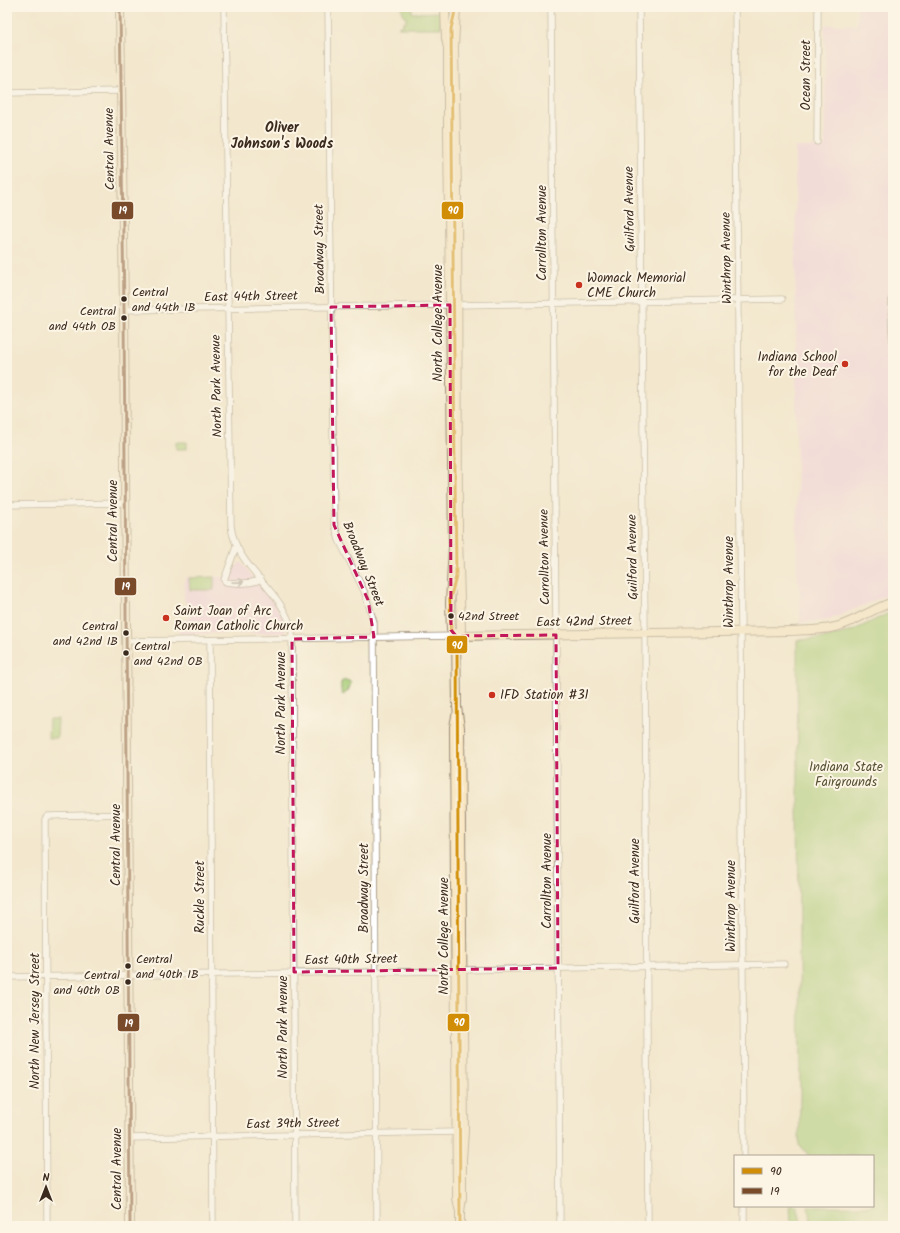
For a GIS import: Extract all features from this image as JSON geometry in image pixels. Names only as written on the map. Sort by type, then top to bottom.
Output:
[{"type":"main road","name":"Central Avenue","points":[[120,7],[124,310],[130,1226]]},
{"type":"main road","name":"North College Avenue","points":[[445,7],[446,38],[448,48],[448,133],[454,305]]},
{"type":"main road","name":"North College Avenue","points":[[456,7],[454,48],[453,537],[450,626],[451,630],[456,636],[457,707],[460,727],[456,1198],[460,1212]]},
{"type":"main road","name":"East 42nd Street","points":[[456,636],[741,632],[829,629],[853,621],[893,602]]},
{"type":"main road","name":"North College Avenue","points":[[459,970],[464,1131],[460,1226]]},
{"type":"street","name":"North Park Avenue","points":[[224,7],[230,513],[232,534],[242,558],[261,579],[286,613],[291,628],[292,639],[295,1226]]},
{"type":"street","name":"Broadway Street","points":[[328,7],[334,524],[339,540],[368,600],[374,622],[377,1226]]},
{"type":"street","name":"Carrollton Avenue","points":[[551,7],[560,1226]]},
{"type":"street","name":"Guilford Avenue","points":[[639,7],[645,633],[648,1226]]},
{"type":"street","name":"Winthrop Avenue","points":[[735,7],[744,1155]]},
{"type":"street","name":"Ocean Street","points":[[817,142],[818,7]]},
{"type":"street","points":[[7,93],[121,91]]},
{"type":"street","points":[[893,290],[890,308],[890,323],[893,345]]},
{"type":"street","name":"East 44th Street","points":[[124,310],[782,299]]},
{"type":"street","points":[[7,505],[125,503]]},
{"type":"street","points":[[236,546],[224,580],[226,582],[256,582],[261,579]]},
{"type":"street","name":"East 42nd Street","points":[[126,641],[456,636]]},
{"type":"street","name":"Ruckle Street","points":[[210,640],[213,1226]]},
{"type":"street","name":"North New Jersey Street","points":[[47,1226],[45,820],[48,816],[128,814]]},
{"type":"street","name":"East 40th Street","points":[[7,977],[784,964]]},
{"type":"street","name":"East 39th Street","points":[[129,1138],[457,1132]]},
{"type":"street","points":[[744,1207],[744,1226]]},
{"type":"highlighted area","points":[[450,305],[451,630],[456,636],[556,635],[558,968],[294,972],[292,639],[374,637],[368,600],[334,525],[331,307]]},
{"type":"shaded area","name":"Indiana School for the Deaf","points":[[857,7],[893,7],[893,593],[829,620],[800,623],[799,581],[797,581],[795,147],[825,147],[825,25],[857,25]]},
{"type":"shaded area","points":[[239,563],[242,563],[277,608],[284,619],[286,633],[179,634],[179,628],[182,628],[182,625],[185,625],[185,620],[189,618],[190,615],[184,599],[185,577],[229,577]]},
{"type":"green space","points":[[401,7],[412,7],[412,13],[441,12],[441,28],[399,28],[399,26],[403,26],[403,22],[406,22],[406,17],[404,16]]},
{"type":"green space","points":[[176,442],[187,442],[187,449],[176,449]]},
{"type":"green space","points":[[214,577],[214,590],[190,590],[189,578]]},
{"type":"green space","name":"Indiana State Fairgrounds","points":[[893,611],[893,1226],[811,1226],[808,1207],[874,1207],[874,1155],[808,1155],[799,1146],[797,640],[825,638],[852,631]]},
{"type":"green space","points":[[345,680],[351,683],[348,691],[343,695],[341,691],[341,682]]},
{"type":"green space","points":[[49,719],[58,719],[57,738],[48,738]]},
{"type":"green space","points":[[790,1207],[797,1207],[802,1226],[791,1226]]},
{"type":"transit line","name":"19","points":[[120,7],[124,310],[130,1226]]},
{"type":"transit line","name":"90","points":[[456,7],[451,29],[456,577],[450,599],[451,630],[456,636],[457,645],[460,1226]]},
{"type":"place","name":"Womack Memorial CME Church","points":[[579,285]]},
{"type":"place","name":"Central and 44th IB","points":[[124,299]]},
{"type":"place","name":"Central and 44th OB","points":[[124,318]]},
{"type":"place","name":"Indiana School for the Deaf","points":[[845,364]]},
{"type":"place","name":"42nd Street","points":[[451,616]]},
{"type":"place","name":"Saint Joan of Arc Roman Catholic Church","points":[[166,618]]},
{"type":"place","name":"Central and 42nd IB","points":[[126,633]]},
{"type":"place","name":"Central and 42nd OB","points":[[126,653]]},
{"type":"place","name":"IFD Station #31","points":[[492,695]]},
{"type":"place","name":"Central and 40th IB","points":[[128,966]]},
{"type":"place","name":"Central and 40th OB","points":[[128,982]]},
{"type":"district","name":"Oliver Johnson's Woods","points":[[282,136]]}]
